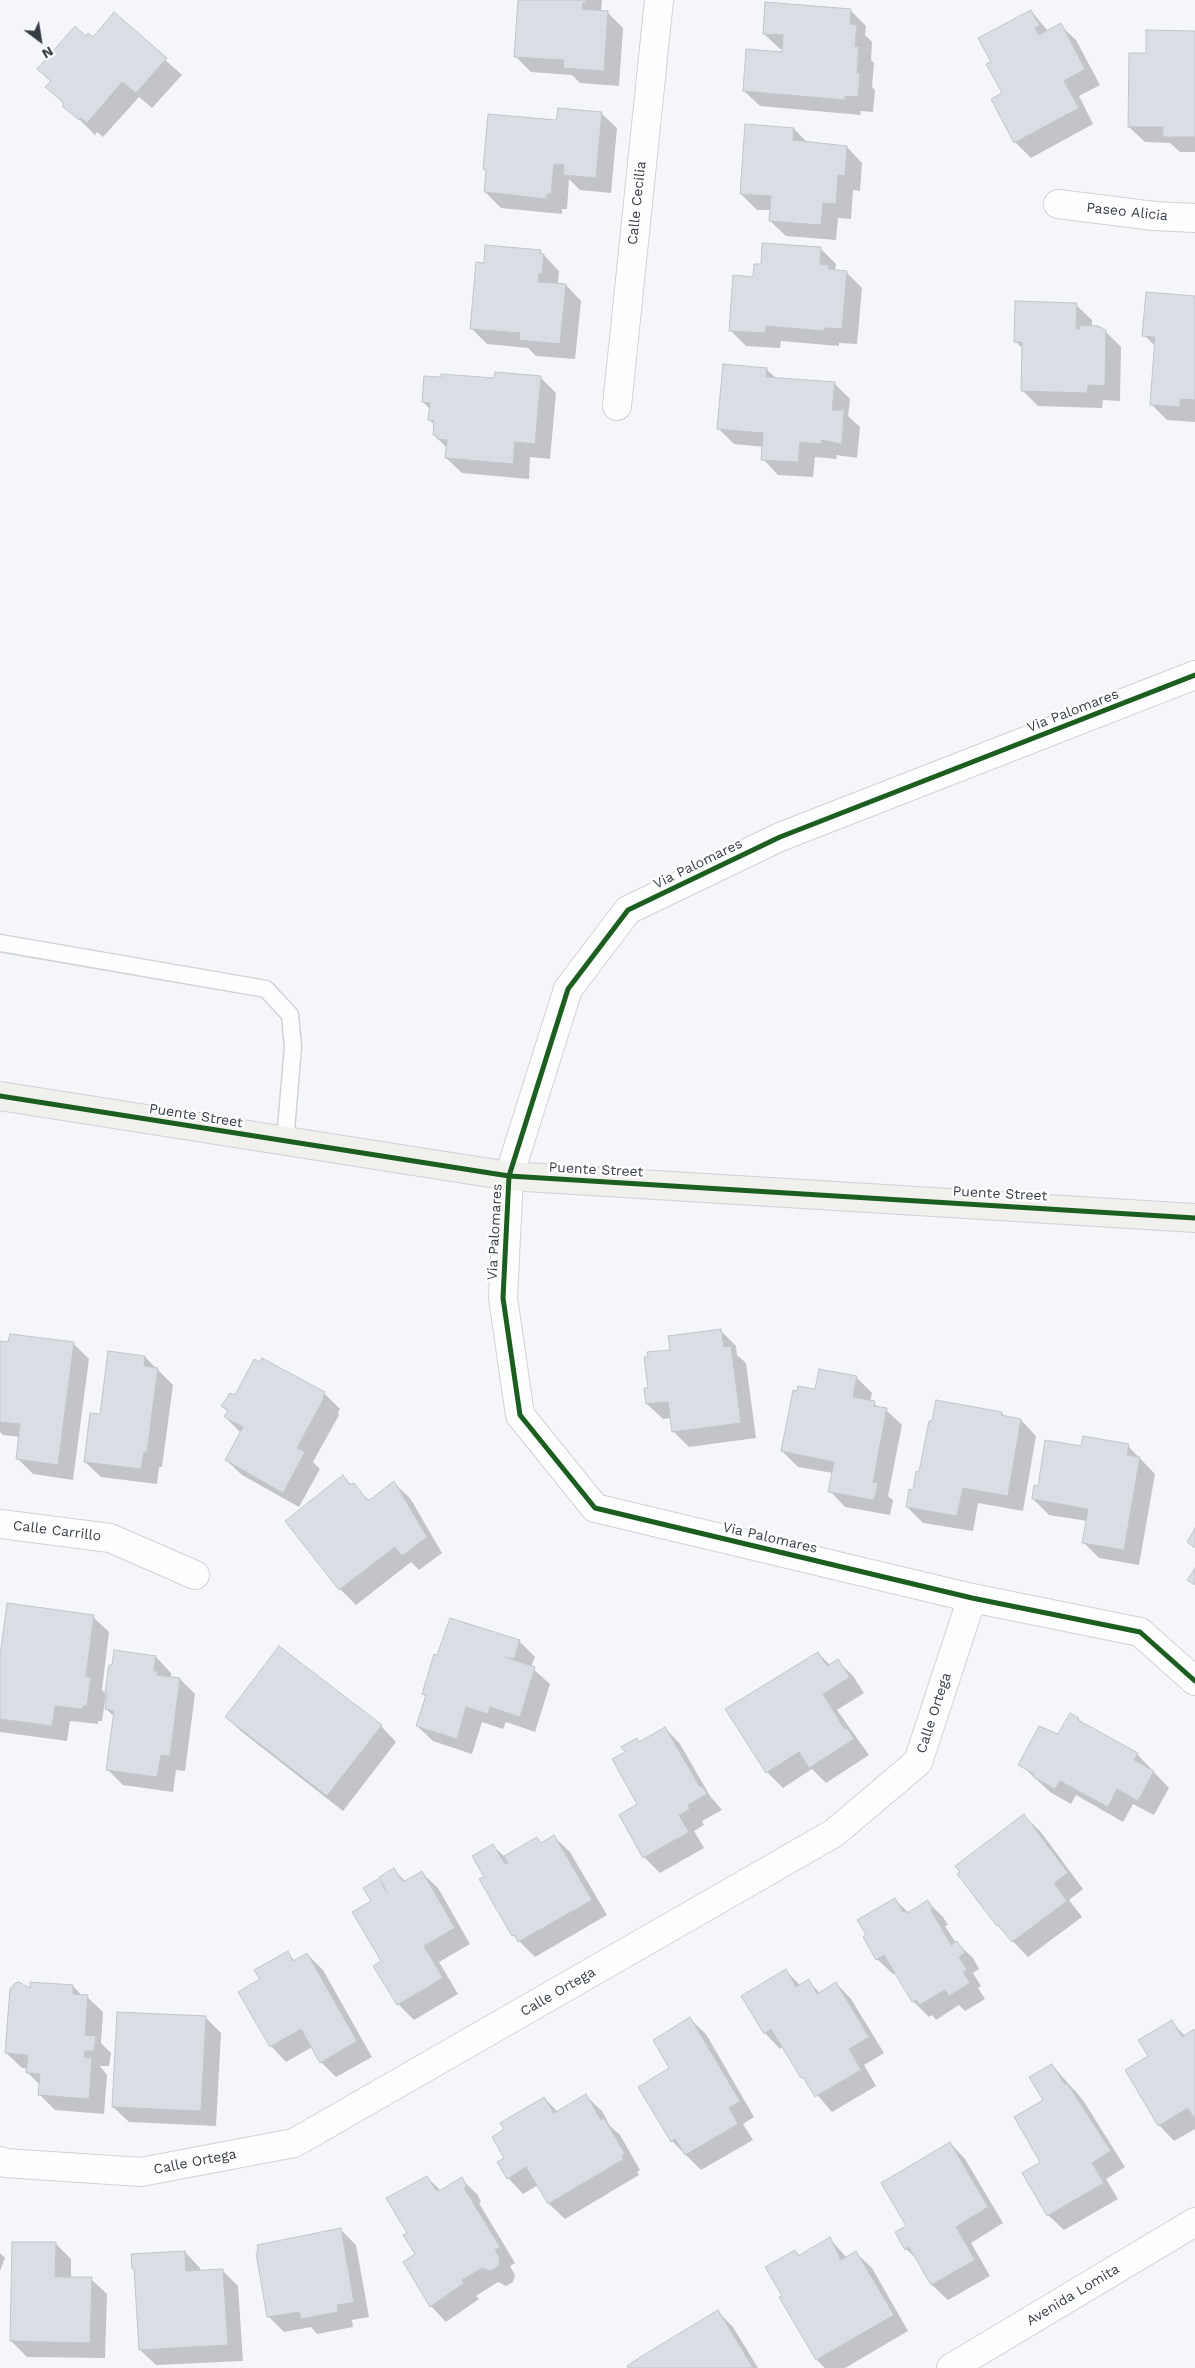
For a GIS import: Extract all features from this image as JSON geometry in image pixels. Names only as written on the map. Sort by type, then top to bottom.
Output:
[{"type":"street","name":"Calle Cecilia","points":[[617,406],[659,0]]},
{"type":"street","name":"Paseo Alicia","points":[[1058,204],[1154,216],[1195,218]]},
{"type":"street","name":"Via Palomares","points":[[1195,675],[780,837],[628,910],[568,989],[509,1176],[503,1298],[520,1415],[595,1508],[972,1598],[1140,1632],[1195,1681]]},
{"type":"street","name":"Puente Street","points":[[0,1096],[509,1176],[1195,1218]]},
{"type":"street","name":"Calle Carrillo","points":[[0,1524],[110,1538],[195,1575]]},
{"type":"street","name":"Calle Ortega","points":[[0,2160],[5,2163],[141,2172],[294,2143],[834,1833],[918,1762],[972,1598]]},
{"type":"street","name":"Avenida Lomita","points":[[951,2368],[1195,2222]]},
{"type":"lane","points":[[0,943],[266,989],[290,1015],[293,1047],[286,1141]]},
{"type":"building","points":[[518,0],[586,0],[586,3],[583,3],[582,9],[608,11],[604,71],[563,68],[564,60],[514,57]]},
{"type":"building","points":[[765,2],[851,9],[850,24],[857,25],[855,46],[859,47],[857,73],[860,73],[858,97],[845,96],[845,100],[743,91],[746,49],[782,52],[783,35],[763,34]]},
{"type":"building","points":[[1031,10],[1040,26],[1035,28],[1039,35],[1061,23],[1085,69],[1064,81],[1079,108],[1014,143],[991,99],[1002,93],[986,64],[991,62],[978,38]]},
{"type":"building","points":[[114,12],[167,58],[136,93],[122,82],[87,123],[81,118],[79,120],[62,106],[64,103],[45,87],[51,81],[37,69],[75,26],[86,36],[88,33],[93,37]]},
{"type":"building","points":[[1146,30],[1195,31],[1195,137],[1163,137],[1163,127],[1128,127],[1129,53],[1146,53]]},
{"type":"building","points":[[558,108],[602,112],[596,178],[563,175],[564,165],[554,164],[551,194],[547,194],[547,199],[484,192],[486,170],[483,169],[488,114],[556,120]]},
{"type":"building","points":[[745,124],[794,128],[793,140],[847,146],[845,176],[838,175],[836,204],[823,203],[821,225],[769,221],[771,196],[740,194]]},
{"type":"building","points":[[762,243],[821,247],[820,264],[829,265],[828,269],[847,271],[842,329],[824,328],[824,331],[766,326],[765,333],[729,331],[733,275],[753,277],[754,264],[761,264]]},
{"type":"building","points":[[485,245],[541,250],[540,254],[544,254],[542,274],[539,273],[538,282],[566,284],[560,344],[519,340],[520,333],[470,329],[476,262],[484,263]]},
{"type":"building","points":[[1146,292],[1195,296],[1195,400],[1180,399],[1180,407],[1150,405],[1155,337],[1142,336]]},
{"type":"building","points":[[1015,301],[1077,303],[1076,329],[1080,329],[1080,325],[1098,326],[1106,330],[1105,386],[1088,385],[1087,393],[1021,391],[1022,342],[1014,342]]},
{"type":"building","points":[[723,364],[767,368],[766,377],[835,382],[832,410],[844,410],[842,444],[821,440],[822,444],[800,442],[798,462],[761,460],[763,433],[717,429]]},
{"type":"building","points":[[495,372],[541,376],[535,444],[515,442],[513,464],[445,458],[447,440],[437,439],[437,436],[433,435],[434,421],[428,420],[430,403],[422,402],[424,376],[441,377],[441,374],[494,378]]},
{"type":"building","points":[[721,1329],[724,1347],[731,1346],[741,1423],[672,1432],[668,1402],[646,1404],[644,1388],[648,1388],[644,1357],[648,1357],[647,1352],[670,1350],[668,1336]]},
{"type":"building","points":[[10,1334],[74,1342],[58,1465],[16,1459],[20,1424],[0,1422],[0,1341],[8,1342]]},
{"type":"building","points":[[108,1351],[145,1356],[144,1366],[158,1368],[147,1452],[144,1452],[141,1469],[84,1462],[90,1413],[100,1414]]},
{"type":"building","points":[[262,1358],[325,1392],[324,1398],[297,1448],[305,1452],[283,1493],[225,1460],[243,1427],[224,1417],[228,1410],[221,1406],[230,1393],[235,1395],[254,1359],[260,1362]]},
{"type":"building","points":[[819,1369],[857,1376],[853,1397],[875,1401],[874,1406],[887,1408],[873,1482],[878,1483],[874,1500],[828,1492],[834,1462],[781,1451],[793,1390],[797,1391],[798,1386],[815,1389]]},
{"type":"building","points":[[936,1400],[1002,1412],[1001,1415],[1021,1419],[1008,1496],[963,1488],[957,1516],[906,1507],[909,1489],[913,1490],[916,1471],[919,1472],[929,1421],[932,1421]]},
{"type":"building","points":[[1083,1436],[1129,1444],[1127,1455],[1140,1457],[1124,1550],[1082,1543],[1088,1509],[1032,1499],[1034,1485],[1038,1486],[1045,1440],[1081,1446]]},
{"type":"building","points":[[343,1475],[350,1485],[354,1483],[367,1500],[394,1481],[427,1537],[402,1556],[395,1547],[339,1590],[285,1521]]},
{"type":"building","points":[[1195,1528],[1195,1548],[1187,1542]]},
{"type":"building","points":[[1195,1568],[1195,1585],[1187,1580]]},
{"type":"building","points":[[7,1603],[94,1615],[86,1676],[91,1677],[87,1706],[83,1706],[82,1709],[55,1706],[52,1726],[0,1719],[0,1656]]},
{"type":"building","points":[[450,1618],[520,1640],[514,1659],[505,1657],[535,1667],[520,1717],[490,1707],[488,1714],[466,1707],[457,1739],[416,1726],[426,1695],[422,1694],[434,1654],[437,1655]]},
{"type":"building","points":[[279,1646],[382,1725],[327,1796],[225,1717]]},
{"type":"building","points":[[114,1650],[156,1656],[154,1671],[158,1671],[157,1675],[180,1678],[170,1756],[161,1755],[157,1777],[106,1770],[114,1711],[105,1709],[107,1692],[105,1692],[109,1665],[112,1665]]},
{"type":"building","points":[[818,1652],[827,1666],[838,1659],[850,1677],[823,1694],[845,1730],[847,1728],[854,1739],[809,1768],[799,1752],[766,1773],[725,1709]]},
{"type":"building","points":[[1070,1713],[1079,1718],[1078,1720],[1138,1753],[1134,1760],[1154,1771],[1138,1801],[1117,1789],[1108,1807],[1060,1781],[1055,1789],[1033,1777],[1034,1774],[1018,1765],[1039,1726],[1058,1734]]},
{"type":"building","points":[[665,1727],[700,1787],[702,1786],[707,1794],[688,1805],[690,1809],[679,1815],[689,1832],[643,1858],[619,1815],[637,1804],[612,1759],[625,1752],[621,1747],[637,1738],[639,1742]]},
{"type":"building","points":[[1024,1814],[1068,1873],[1054,1883],[1067,1901],[1012,1942],[997,1926],[957,1874],[960,1872],[955,1866]]},
{"type":"building","points":[[554,1835],[592,1900],[518,1942],[515,1935],[512,1936],[479,1879],[484,1877],[472,1856],[493,1844],[505,1864],[508,1863],[504,1856],[537,1837],[541,1843]]},
{"type":"building","points":[[394,1868],[403,1882],[422,1871],[455,1928],[424,1946],[443,1978],[397,2005],[373,1966],[381,1961],[352,1912],[371,1901],[363,1888],[378,1879],[387,1892],[379,1877]]},
{"type":"building","points":[[895,1898],[903,1912],[906,1911],[907,1913],[928,1900],[933,1909],[931,1910],[951,1945],[957,1941],[965,1953],[959,1957],[967,1970],[963,1972],[970,1983],[949,1996],[945,1990],[919,2005],[916,2000],[912,2002],[884,1955],[876,1960],[863,1937],[866,1935],[857,1920]]},
{"type":"building","points":[[288,1951],[293,1961],[307,1953],[357,2041],[320,2063],[301,2029],[270,2047],[238,1992],[260,1979],[254,1970]]},
{"type":"building","points":[[786,1969],[796,1987],[809,1979],[817,1994],[836,1982],[869,2037],[849,2049],[861,2070],[815,2097],[771,2029],[764,2034],[741,1996]]},
{"type":"building","points":[[19,1982],[30,1988],[30,1982],[73,1985],[73,1994],[88,1995],[85,2035],[96,2036],[94,2051],[85,2051],[84,2057],[92,2058],[89,2099],[38,2095],[40,2074],[26,2073],[28,2055],[5,2053],[10,1989],[15,1983]]},
{"type":"building","points":[[117,2012],[206,2016],[201,2111],[112,2107]]},
{"type":"building","points":[[690,2017],[740,2101],[729,2108],[738,2124],[685,2155],[675,2139],[671,2142],[638,2087],[669,2068],[653,2040]]},
{"type":"building","points":[[1172,2020],[1182,2037],[1194,2029],[1195,2031],[1195,2120],[1188,2108],[1158,2126],[1125,2070],[1148,2056],[1138,2040]]},
{"type":"building","points":[[1052,2064],[1065,2085],[1067,2083],[1111,2151],[1092,2163],[1104,2183],[1047,2216],[1022,2173],[1040,2162],[1014,2117],[1043,2100],[1029,2077]]},
{"type":"building","points":[[586,2094],[601,2120],[604,2118],[625,2154],[622,2156],[624,2159],[548,2204],[526,2167],[507,2179],[497,2162],[504,2158],[492,2137],[504,2129],[500,2123],[544,2097],[554,2113]]},
{"type":"building","points":[[950,2142],[988,2207],[956,2227],[975,2260],[931,2285],[909,2247],[905,2250],[895,2232],[906,2226],[881,2183]]},
{"type":"building","points":[[427,2176],[436,2190],[438,2189],[439,2191],[462,2177],[467,2186],[464,2188],[500,2247],[495,2250],[500,2258],[498,2267],[490,2271],[482,2268],[462,2280],[464,2283],[430,2307],[403,2262],[415,2254],[403,2235],[407,2233],[386,2198]]},
{"type":"building","points":[[341,2228],[354,2302],[337,2305],[338,2312],[301,2319],[299,2312],[267,2317],[256,2253],[258,2252],[257,2245]]},
{"type":"building","points":[[830,2237],[841,2260],[856,2251],[894,2315],[816,2360],[779,2297],[782,2296],[765,2267],[795,2250],[798,2256]]},
{"type":"building","points":[[12,2242],[56,2242],[55,2277],[92,2277],[90,2343],[10,2341]]},
{"type":"building","points":[[185,2251],[186,2271],[223,2269],[228,2345],[139,2350],[134,2269],[132,2269],[131,2254]]},
{"type":"building","points":[[718,2310],[753,2368],[628,2368],[627,2366],[642,2356]]},
{"type":"cycle path","points":[[1195,675],[780,837],[628,910],[568,989],[509,1176],[503,1298],[520,1415],[595,1508],[972,1598],[1140,1632],[1195,1681]]},
{"type":"cycle path","points":[[0,1096],[509,1176],[1195,1218]]}]
